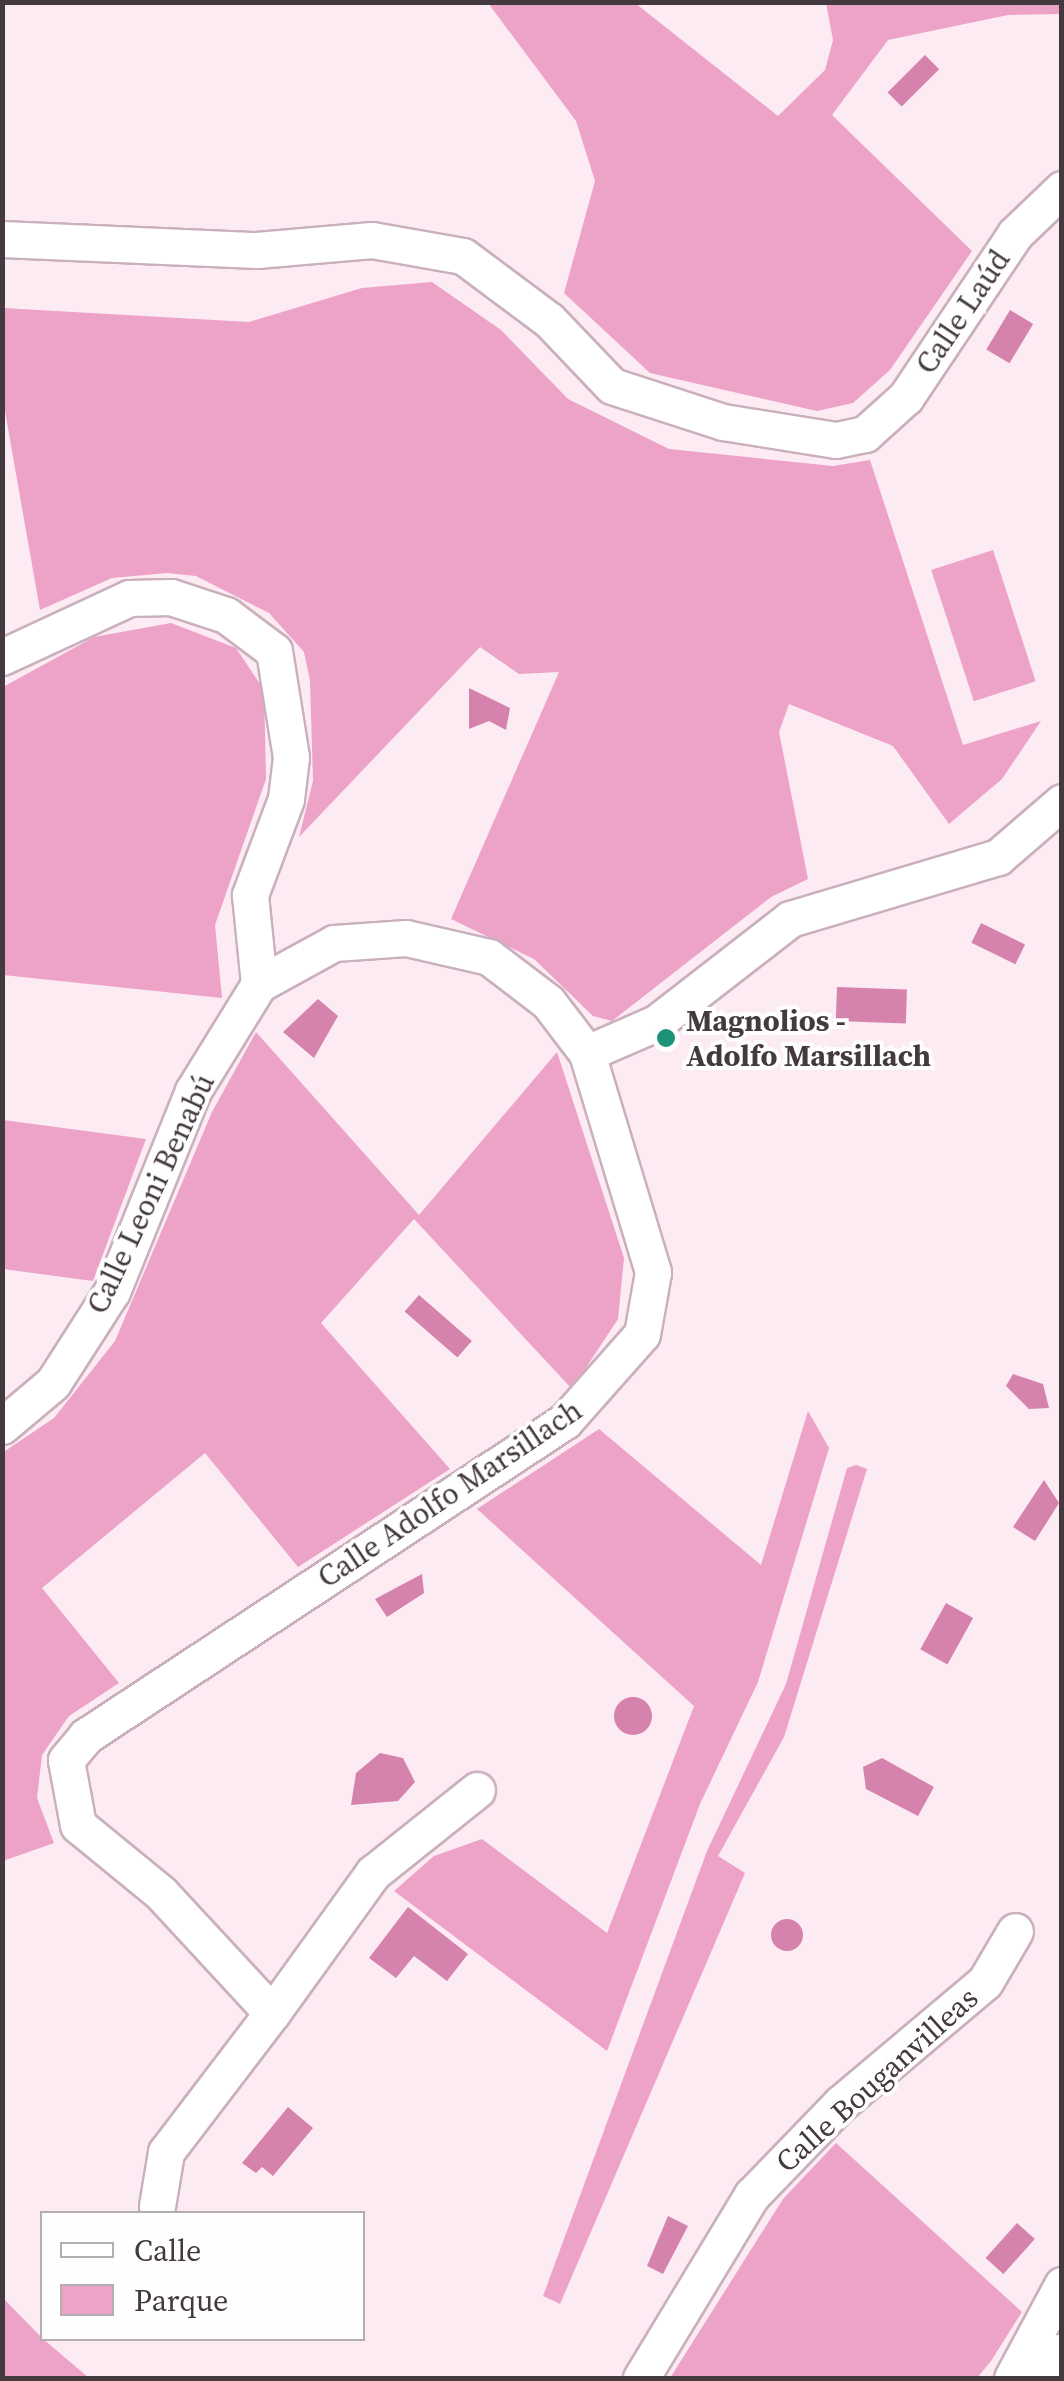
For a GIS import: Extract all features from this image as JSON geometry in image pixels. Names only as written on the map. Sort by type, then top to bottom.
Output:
[{"type":"street","name":"Calle Laúd","points":[[2,239],[257,250],[372,240],[463,256],[550,320],[612,386],[806,439],[865,434],[906,397],[1016,234],[1062,190]]},
{"type":"street","points":[[2,658],[83,612],[171,597],[226,615],[274,651],[291,757],[286,799],[250,895],[259,984]]},
{"type":"street","points":[[588,1053],[656,1023],[790,919],[998,857],[1062,802]]},
{"type":"street","name":"Calle Adolfo Marsillach","points":[[259,984],[334,943],[406,938],[489,957],[548,1002],[588,1053],[653,1272],[642,1334],[616,1374],[565,1422],[86,1736],[66,1760],[78,1826],[161,1893],[272,2013]]},
{"type":"street","name":"Calle Leoni Benabú","points":[[2,1426],[54,1384],[112,1291],[193,1091],[259,984]]},
{"type":"street","points":[[157,2206],[166,2152],[373,1873],[477,1790]]},
{"type":"street","name":"Calle Bouganvilleas","points":[[640,2378],[752,2195],[840,2104],[985,1982],[1016,1931]]},
{"type":"street","points":[[1012,2378],[1062,2284]]},
{"type":"street","points":[[1036,2378],[1062,2360]]},
{"type":"green space","points":[[1061,2],[1061,14],[1008,15],[888,40],[832,115],[972,251],[890,370],[853,403],[817,411],[650,373],[564,293],[595,181],[576,121],[488,3],[635,3],[778,116],[825,70],[833,40],[826,3]]},
{"type":"green space","points":[[432,282],[501,330],[568,399],[669,449],[833,466],[870,460],[963,745],[1041,721],[1002,779],[949,824],[893,746],[789,704],[779,732],[808,879],[771,897],[612,1021],[593,1016],[534,959],[451,919],[559,672],[519,674],[480,647],[299,837],[313,781],[310,681],[304,652],[269,613],[196,576],[167,573],[112,578],[40,610],[3,400],[3,308],[249,322],[362,288]]},
{"type":"green space","points":[[993,550],[1036,681],[974,701],[931,570]]},
{"type":"green space","points":[[171,623],[236,648],[264,690],[266,779],[215,925],[222,998],[3,975],[3,687],[94,637]]},
{"type":"green space","points":[[256,1032],[419,1215],[557,1052],[624,1258],[618,1319],[572,1389],[414,1219],[321,1323],[450,1469],[298,1567],[205,1453],[42,1588],[119,1683],[69,1716],[42,1755],[37,1798],[54,1843],[3,1861],[2,1453],[54,1418],[115,1341],[212,1112]]},
{"type":"green space","points":[[3,1120],[146,1139],[93,1281],[3,1269]]},
{"type":"green space","points":[[808,1411],[829,1448],[758,1682],[700,1804],[607,2051],[394,1891],[434,1856],[482,1839],[607,1933],[694,1706],[477,1509],[599,1429],[761,1565]]},
{"type":"green space","points":[[856,1465],[867,1469],[784,1737],[718,1856],[745,1873],[560,2304],[543,2296],[707,1851],[786,1684],[847,1468]]},
{"type":"green space","points":[[836,2143],[1022,2312],[991,2361],[977,2378],[670,2378],[783,2199]]},
{"type":"green space","points":[[2,2297],[40,2336],[40,2341],[46,2341],[89,2378],[3,2378]]},
{"type":"shaded area","points":[[925,55],[939,69],[902,107],[888,92]]},
{"type":"shaded area","points":[[1010,310],[1033,324],[1009,363],[986,349]]},
{"type":"shaded area","points":[[469,688],[510,708],[506,730],[489,721],[469,729]]},
{"type":"shaded area","points":[[981,923],[1025,944],[1015,964],[971,943]]},
{"type":"shaded area","points":[[837,987],[907,989],[906,1023],[836,1021]]},
{"type":"shaded area","points":[[318,999],[338,1016],[314,1058],[283,1032]]},
{"type":"shaded area","points":[[419,1295],[472,1341],[457,1358],[405,1312]]},
{"type":"shaded area","points":[[1013,1374],[1043,1384],[1049,1408],[1029,1409],[1006,1386]]},
{"type":"shaded area","points":[[1044,1480],[1059,1503],[1035,1541],[1013,1527]]},
{"type":"shaded area","points":[[422,1574],[424,1593],[387,1617],[375,1599]]},
{"type":"shaded area","points":[[946,1603],[973,1618],[947,1664],[920,1649]]},
{"type":"shaded area","points":[[633,1697],[647,1702],[652,1716],[647,1730],[633,1735],[619,1730],[614,1716],[619,1702]]},
{"type":"shaded area","points":[[380,1753],[403,1758],[415,1782],[398,1801],[351,1805],[356,1773]]},
{"type":"shaded area","points":[[882,1758],[934,1787],[918,1816],[866,1789],[863,1767]]},
{"type":"shaded area","points":[[408,1907],[468,1954],[447,1981],[414,1956],[396,1978],[369,1958]]},
{"type":"shaded area","points":[[787,1919],[799,1923],[803,1935],[799,1947],[787,1951],[775,1947],[771,1935],[775,1923]]},
{"type":"shaded area","points":[[288,2107],[313,2128],[273,2176],[262,2167],[256,2173],[242,2163]]},
{"type":"shaded area","points":[[668,2216],[688,2226],[663,2274],[647,2266]]},
{"type":"shaded area","points":[[1017,2223],[1035,2239],[1003,2274],[986,2258]]},
{"type":"place","name":"Magnolios - Adolfo Marsillach","points":[[666,1038]]}]
